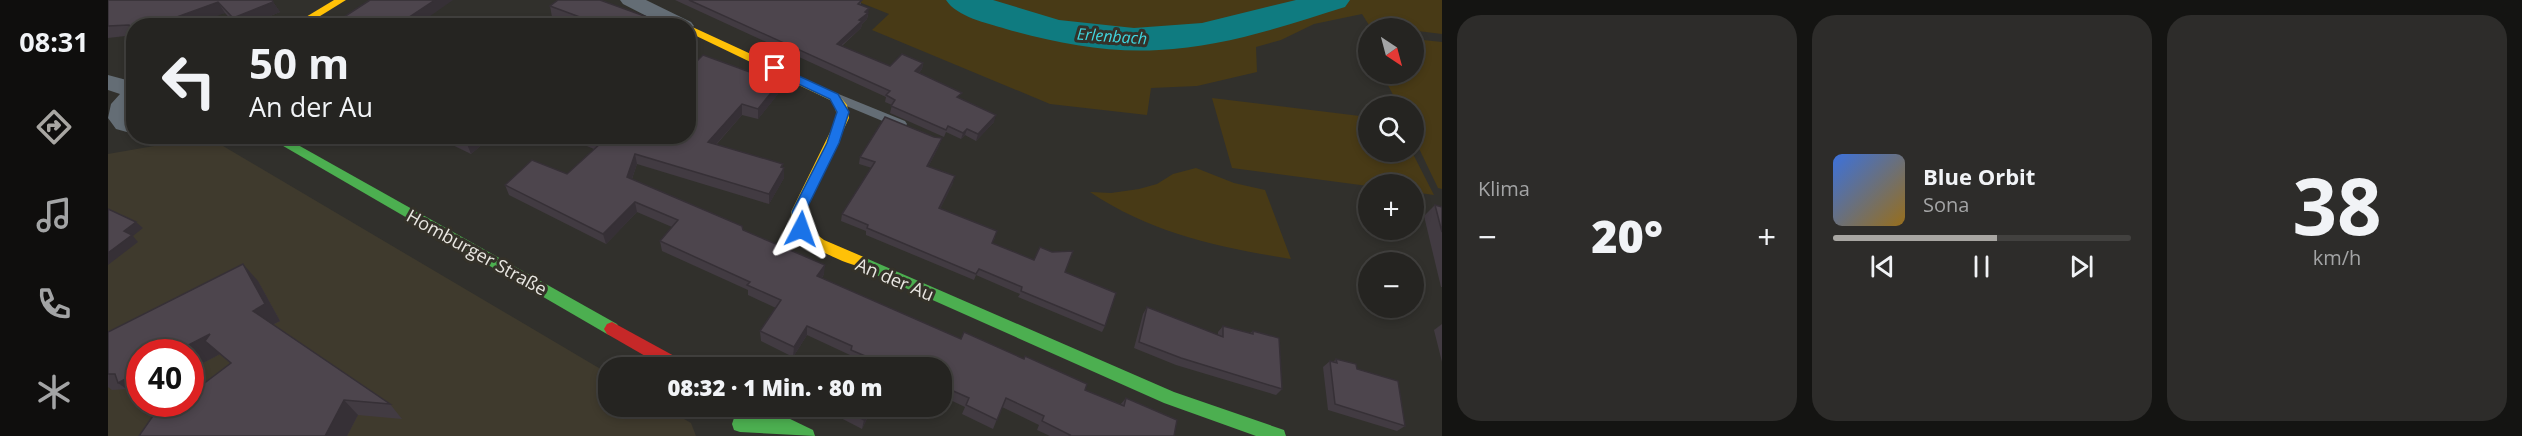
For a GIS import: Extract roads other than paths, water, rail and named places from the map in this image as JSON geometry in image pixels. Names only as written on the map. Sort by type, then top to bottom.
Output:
[{"type":"street","points":[[310,18],[341,0]]},
{"type":"street","points":[[630,0],[667,18]]},
{"type":"street","points":[[696,31],[834,97]]},
{"type":"street","points":[[108,82],[126,89]]},
{"type":"street","name":"An der Au","points":[[834,97],[841,105],[843,118],[798,212],[801,229],[819,244],[1170,398],[1278,436]]},
{"type":"street","points":[[122,127],[119,117],[120,109],[126,102]]},
{"type":"street","name":"Homburger Straße","points":[[287,144],[662,357]]},
{"type":"street","points":[[738,422],[786,425],[807,436]]},
{"type":"lane","points":[[834,97],[909,128]]},
{"type":"waterway","name":"Erlenbach","points":[[963,0],[1009,18],[1059,31],[1134,39],[1180,37],[1224,30],[1333,0]]}]
